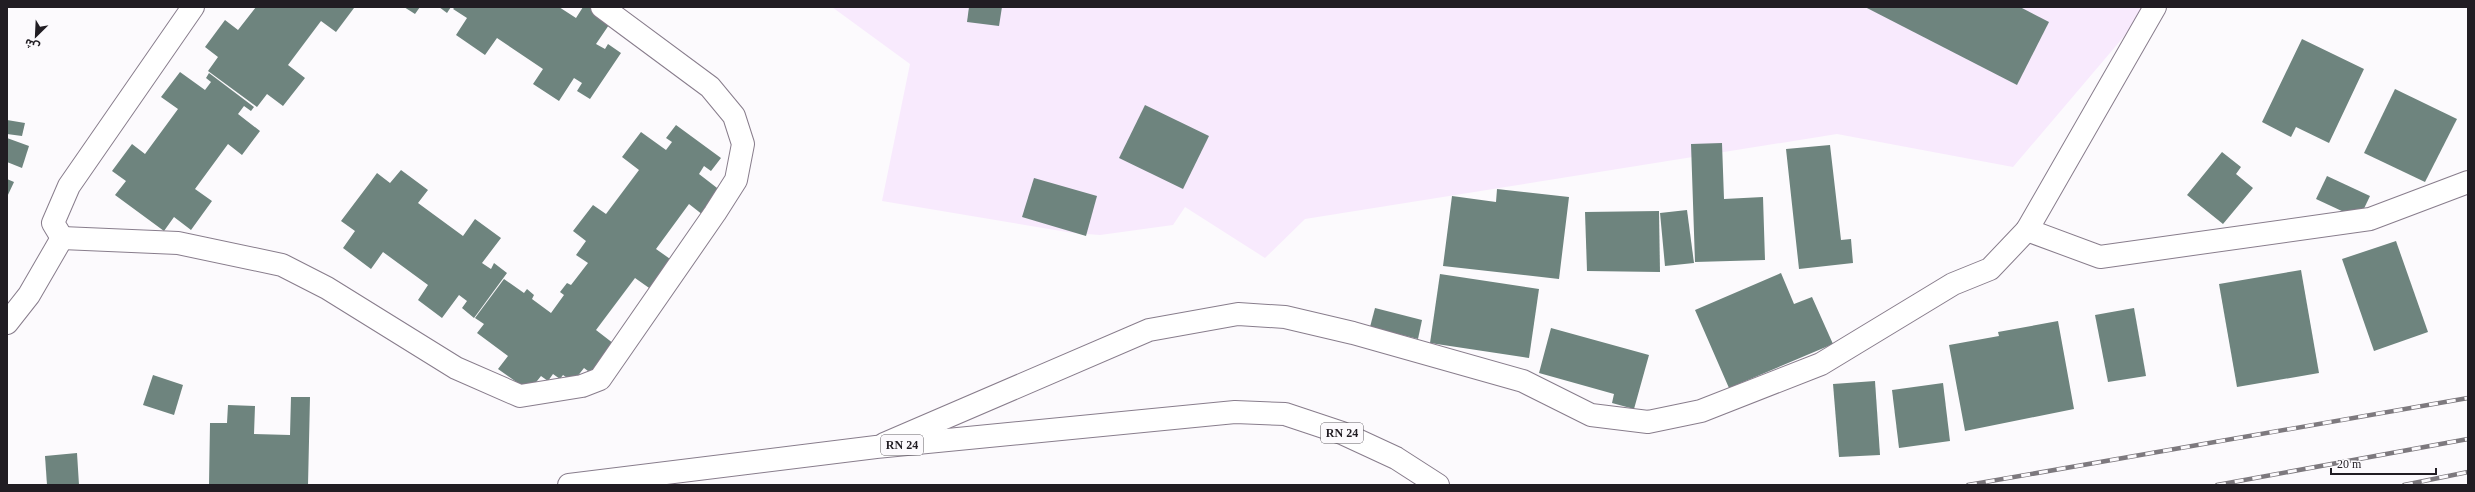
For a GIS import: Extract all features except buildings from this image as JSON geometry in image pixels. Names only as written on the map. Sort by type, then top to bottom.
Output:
[{"type":"street","points":[[62,238],[52,223],[69,186],[193,7]]},
{"type":"street","points":[[62,238],[178,243],[282,265],[327,288],[456,368],[520,396],[582,386],[600,379],[715,213],[736,180],[743,144],[734,116],[710,87],[602,7]]},
{"type":"street","points":[[876,448],[1149,330],[1238,314],[1285,317],[1353,333],[1523,381],[1591,415],[1648,422],[1701,411],[1821,364],[1953,284],[1990,269],[2027,230],[2156,7]]},
{"type":"street","points":[[2027,230],[2100,257],[2370,219],[2468,182]]},
{"type":"street","points":[[7,323],[29,295],[62,238]]},
{"type":"street","name":"RN 24","points":[[569,485],[876,448],[1235,412],[1285,414],[1342,433],[1396,458],[1438,485]]},
{"type":"shaded area","points":[[832,7],[2149,7],[2013,167],[1837,134],[1305,219],[1265,258],[1185,207],[1173,225],[1100,235],[1073,233],[882,201],[910,64]]},
{"type":"railway","points":[[1968,485],[2468,398]]},
{"type":"railway","points":[[2217,485],[2468,439]]},
{"type":"railway","points":[[2404,485],[2468,472]]}]
